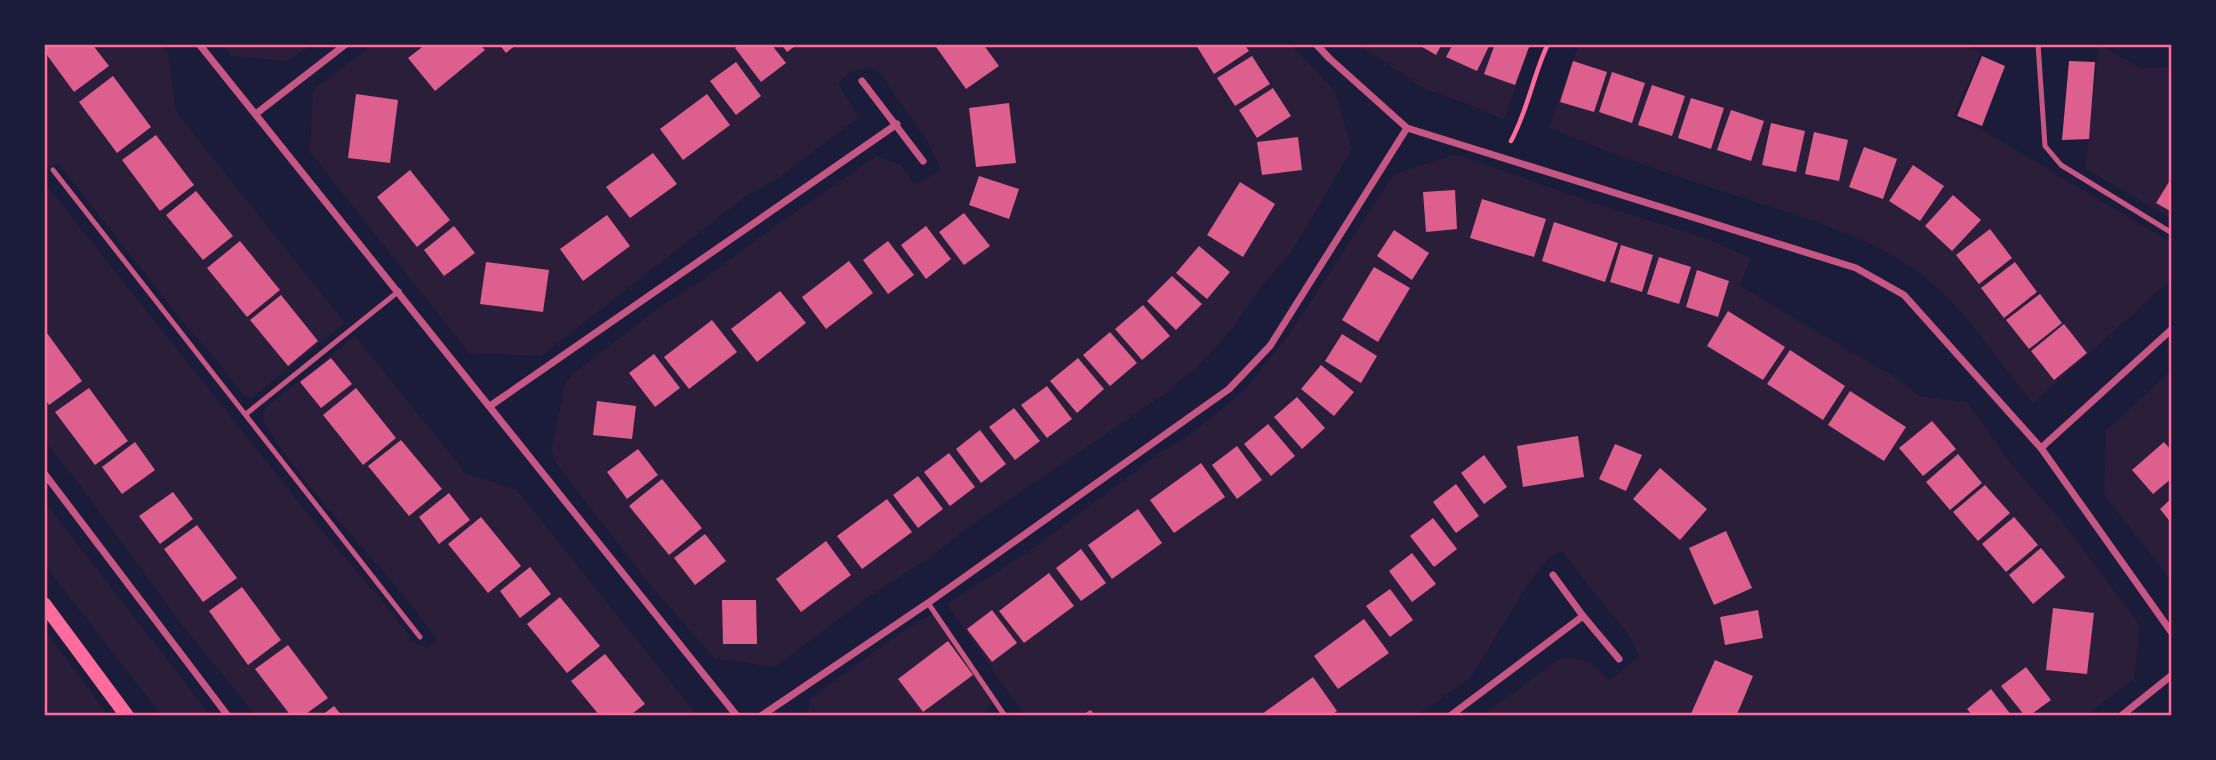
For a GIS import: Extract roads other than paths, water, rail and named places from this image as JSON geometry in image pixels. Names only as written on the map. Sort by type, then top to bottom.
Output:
[{"type":"main road","points":[[44,604],[127,716]]},
{"type":"street","points":[[199,44],[737,716]]},
{"type":"street","points":[[257,114],[346,44]]},
{"type":"street","points":[[1316,44],[1407,128],[1856,268],[1904,295],[2041,448],[2172,633]]},
{"type":"street","points":[[862,80],[923,161]]},
{"type":"street","points":[[490,406],[897,124]]},
{"type":"street","points":[[761,716],[928,603],[1229,389],[1270,346],[1407,128]]},
{"type":"street","points":[[2041,448],[2172,329]]},
{"type":"street","points":[[44,473],[228,716]]},
{"type":"street","points":[[1553,575],[1619,659]]},
{"type":"street","points":[[1450,716],[1583,616]]},
{"type":"street","points":[[2121,716],[2172,675]]},
{"type":"lane","points":[[2038,44],[2045,146],[2061,165],[2172,233]]},
{"type":"lane","points":[[53,170],[420,637]]},
{"type":"lane","points":[[247,414],[399,291]]},
{"type":"lane","points":[[928,603],[1006,716]]}]
